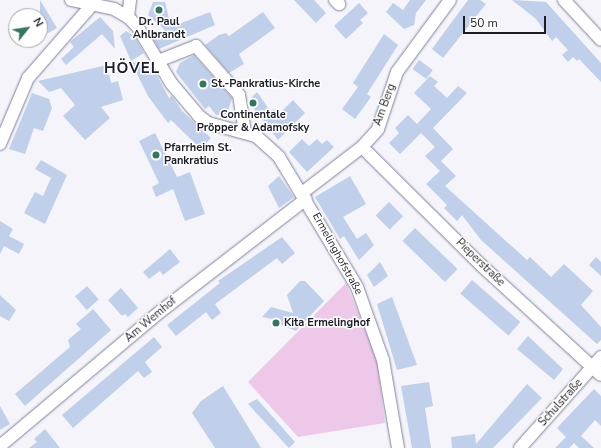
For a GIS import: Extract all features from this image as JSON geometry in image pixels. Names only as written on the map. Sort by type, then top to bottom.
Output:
[{"type":"street","points":[[71,0],[114,9],[128,17],[130,0]]},
{"type":"street","name":"Am Berg","points":[[304,196],[362,147],[378,129],[397,72],[450,0]]},
{"type":"street","points":[[564,0],[601,40]]},
{"type":"street","points":[[0,144],[28,78],[92,5]]},
{"type":"street","name":"Ermelinghofstraße","points":[[128,17],[158,61],[199,116],[216,126],[245,131],[266,142],[304,196],[357,287],[374,328],[383,360],[398,448]]},
{"type":"street","points":[[158,61],[196,46],[239,95],[245,131]]},
{"type":"street","name":"Pieperstraße","points":[[362,147],[482,266],[597,371]]},
{"type":"street","name":"Am Wemhof","points":[[0,446],[161,311],[304,196]]},
{"type":"street","name":"Schulstraße","points":[[520,448],[597,371],[601,357]]},
{"type":"shaded area","points":[[346,283],[377,360],[385,423],[298,437],[248,382]]},
{"type":"building","points":[[40,0],[45,8],[40,8]]},
{"type":"building","points":[[294,0],[314,0],[326,13],[316,23]]},
{"type":"building","points":[[410,0],[426,0],[416,13],[414,25],[404,29],[386,12],[393,3],[403,10]]},
{"type":"building","points":[[468,0],[480,0],[486,4],[443,58],[432,49]]},
{"type":"building","points":[[512,0],[546,2],[601,63],[601,82],[579,59],[577,61],[573,57],[568,62],[562,55],[568,50],[556,37],[552,41],[536,19]]},
{"type":"building","points":[[153,2],[165,2],[171,27],[210,12],[215,25],[159,49],[151,36],[165,30],[148,15]]},
{"type":"building","points":[[359,3],[368,13],[360,20],[363,23],[346,39],[334,26]]},
{"type":"building","points":[[263,12],[275,28],[239,54],[244,64],[229,73],[205,45],[219,35],[226,33],[229,36]]},
{"type":"building","points":[[48,13],[57,28],[48,33]]},
{"type":"building","points":[[100,17],[113,31],[115,49],[102,34],[66,65],[61,59],[74,47],[70,42]]},
{"type":"building","points":[[126,31],[134,36],[144,53],[131,61],[120,36]]},
{"type":"building","points":[[384,34],[398,45],[367,94],[371,97],[355,119],[342,109],[358,87],[353,83]]},
{"type":"building","name":"St.-Pankratius-Kirche","points":[[194,55],[232,98],[227,114],[216,115],[209,106],[205,109],[176,72],[180,63]]},
{"type":"building","points":[[419,60],[433,70],[426,79],[413,69]]},
{"type":"building","points":[[131,62],[153,68],[169,98],[172,96],[182,111],[211,138],[201,149],[171,120],[168,123],[148,96]]},
{"type":"building","points":[[107,65],[111,83],[118,81],[123,100],[101,107],[110,118],[85,140],[63,116],[75,105],[61,88],[49,92],[38,81]]},
{"type":"building","points":[[430,76],[438,82],[434,86],[447,98],[458,86],[467,93],[433,128],[453,149],[441,161],[456,176],[445,186],[527,260],[530,257],[551,277],[564,264],[593,291],[581,305],[601,327],[601,340],[597,344],[481,240],[462,215],[457,221],[444,208],[447,205],[426,184],[440,171],[425,156],[435,147],[421,133],[400,154],[389,143],[399,133],[395,128],[408,115],[417,124],[431,109],[414,93]]},
{"type":"building","points":[[257,92],[271,112],[274,109],[279,114],[293,100],[305,113],[278,140],[248,101]]},
{"type":"building","points":[[32,93],[49,99],[52,108],[43,131],[34,128],[25,154],[9,149]]},
{"type":"building","points":[[155,133],[177,177],[190,172],[205,214],[185,221],[173,189],[156,197],[152,187],[159,183],[139,141]]},
{"type":"building","points":[[302,139],[309,146],[317,139],[322,144],[327,140],[334,147],[307,172],[289,152]]},
{"type":"building","points":[[41,160],[67,175],[45,224],[24,213],[35,192],[43,196],[51,178],[35,169]]},
{"type":"building","points":[[279,176],[294,197],[279,208],[268,186]]},
{"type":"building","points":[[350,176],[366,204],[343,217],[357,239],[366,233],[374,245],[359,260],[344,236],[340,239],[315,197]]},
{"type":"building","points":[[389,202],[403,216],[390,230],[376,215]]},
{"type":"building","points":[[0,221],[13,229],[9,236],[24,244],[19,254],[4,246],[0,254]]},
{"type":"building","points":[[415,228],[457,269],[445,282],[402,241]]},
{"type":"building","points":[[282,237],[295,253],[282,264],[277,258],[215,304],[221,313],[212,320],[206,312],[176,336],[167,325],[220,283],[218,281]]},
{"type":"building","points":[[170,249],[180,262],[163,275],[160,271],[149,279],[143,272]]},
{"type":"building","points":[[596,257],[601,262],[601,276],[589,265]]},
{"type":"building","points":[[380,262],[388,276],[374,287],[367,275]]},
{"type":"building","points":[[472,280],[520,322],[508,336],[460,294]]},
{"type":"building","points":[[300,281],[305,281],[324,301],[296,331],[277,323],[278,320],[262,317],[271,307],[293,313],[287,295]]},
{"type":"building","points":[[87,286],[99,300],[87,310],[75,296]]},
{"type":"building","points":[[121,288],[138,308],[128,317],[125,314],[122,316],[108,300]]},
{"type":"building","points":[[0,295],[16,310],[9,321],[0,316]]},
{"type":"building","points":[[392,297],[417,365],[397,370],[377,304]]},
{"type":"building","points":[[93,309],[111,330],[25,406],[15,394],[70,347],[68,340],[81,329],[76,324]]},
{"type":"building","points":[[528,336],[563,369],[554,380],[517,349]]},
{"type":"building","points":[[154,337],[162,347],[145,362],[152,372],[144,378],[138,371],[73,428],[62,415]]},
{"type":"building","points":[[429,382],[433,406],[425,408],[431,448],[412,448],[401,386]]},
{"type":"building","points":[[527,384],[542,398],[493,448],[452,448],[451,437],[475,434],[476,444]]},
{"type":"building","points":[[223,386],[261,448],[215,448],[192,413],[201,401]]},
{"type":"building","points":[[594,389],[601,396],[601,426],[595,420],[581,436],[594,448],[579,448],[574,443],[569,448],[555,448],[566,437],[557,428]]},
{"type":"building","points":[[257,399],[295,442],[289,448],[248,404]]},
{"type":"building","points":[[0,406],[10,424],[0,430]]},
{"type":"building","points":[[45,429],[60,448],[29,448],[37,442],[34,439]]},
{"type":"place","name":"Dr. Paul Ahlbrandt","points":[[159,10]]},
{"type":"place","name":"St.-Pankratius-Kirche","points":[[203,84]]},
{"type":"place","name":"Continentale Pröpper & Adamofsky","points":[[253,103]]},
{"type":"place","name":"Pfarrheim St. Pankratius","points":[[156,155]]},
{"type":"place","name":"Kita Ermelinghof","points":[[276,323]]},
{"type":"district","name":"HÖVEL","points":[[132,69]]}]
